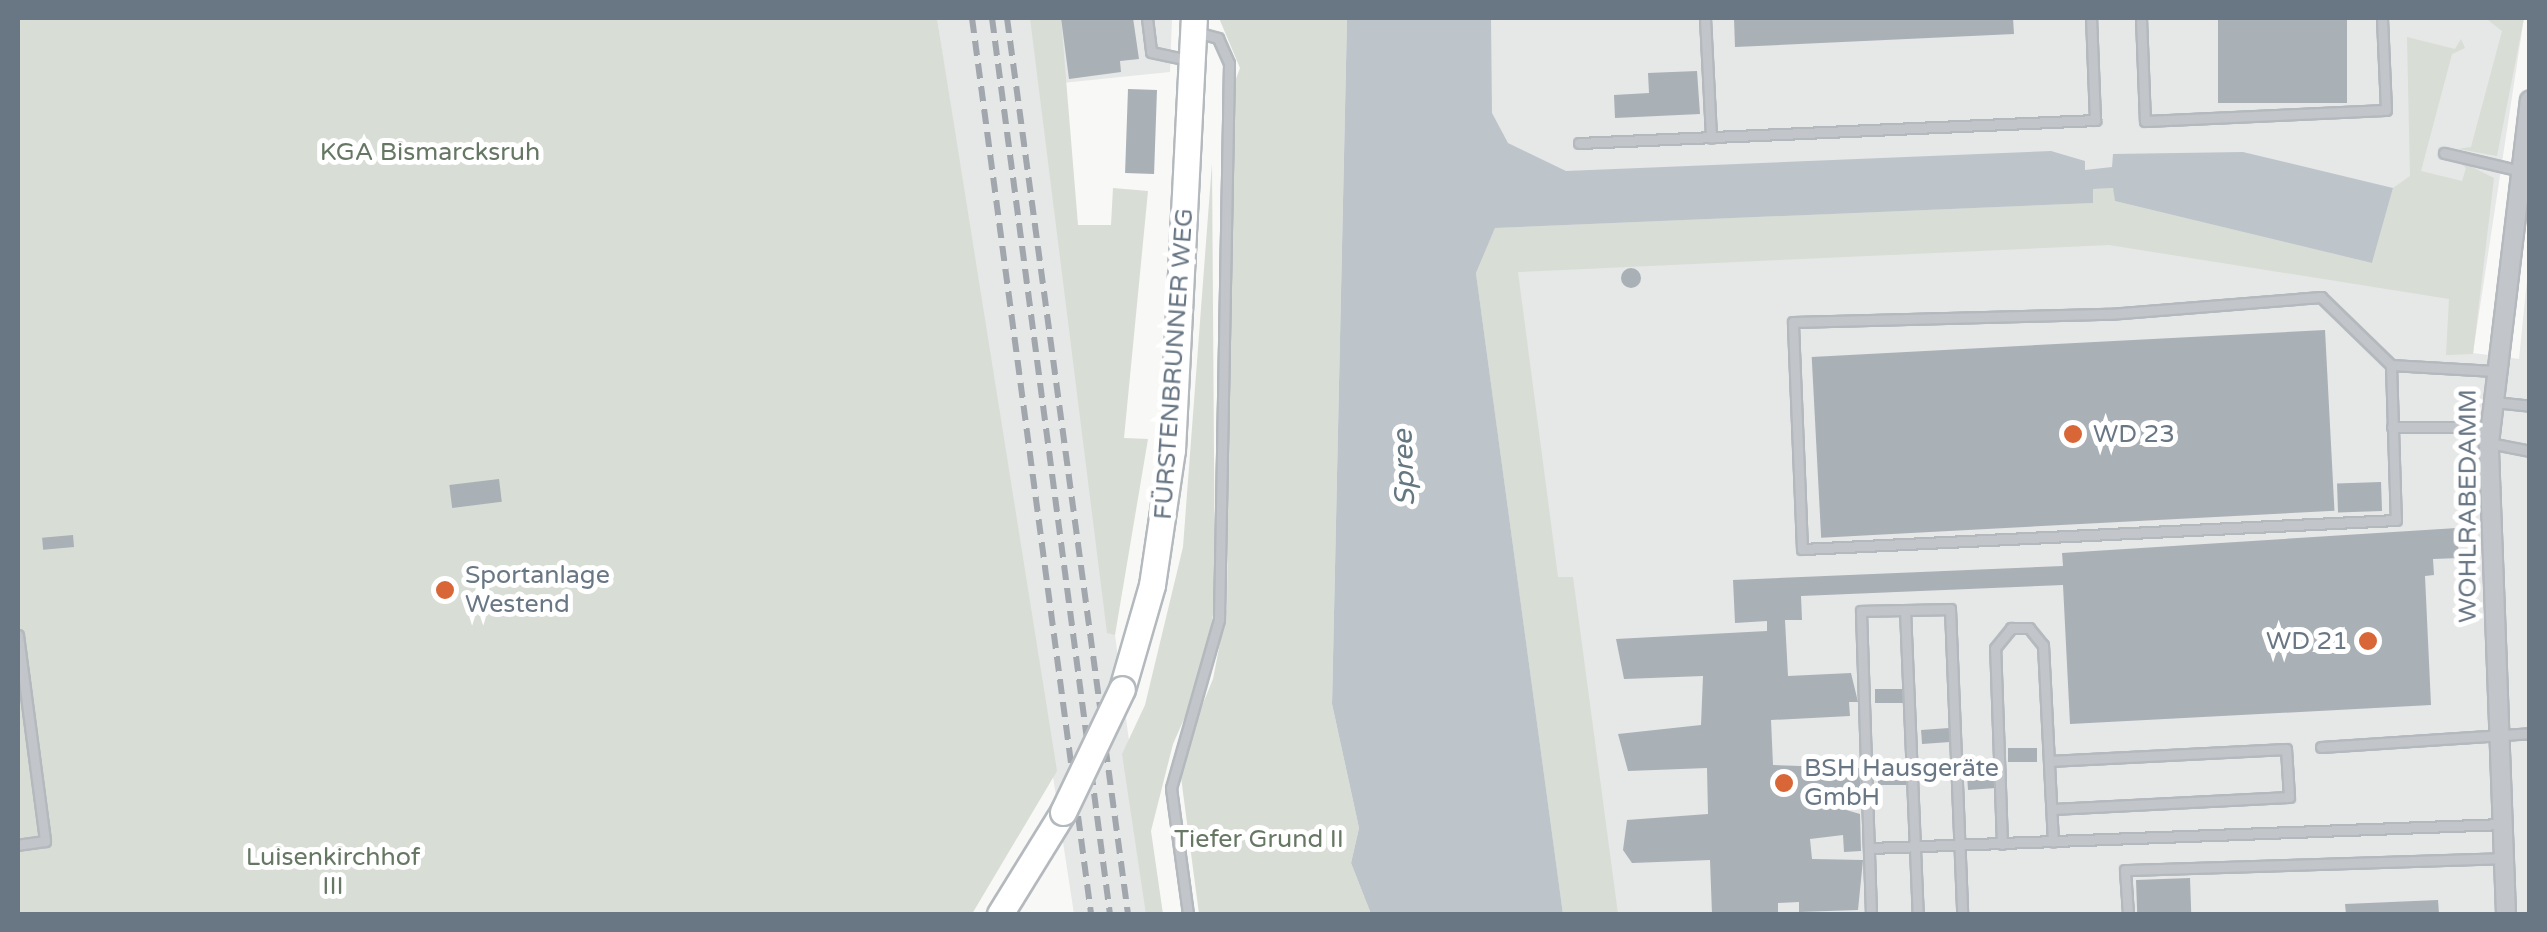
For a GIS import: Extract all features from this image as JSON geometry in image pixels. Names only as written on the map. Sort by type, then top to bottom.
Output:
[{"type":"main road","name":"FÜRSTENBRUNNER WEG","points":[[1000,914],[1063,812],[1122,689],[1168,484],[1194,24]]},
{"type":"street","name":"WOHLRABEDAMM","points":[[2506,914],[2489,435],[2517,170],[2530,100]]},
{"type":"lane","points":[[1147,18],[1151,52],[1192,60]]},
{"type":"lane","points":[[1705,18],[1711,138]]},
{"type":"lane","points":[[1579,143],[2095,120],[2091,18]]},
{"type":"lane","points":[[2141,18],[2145,121],[2386,110],[2382,18]]},
{"type":"lane","points":[[1188,914],[1171,788],[1219,620],[1228,63],[1218,38],[1194,24]]},
{"type":"lane","points":[[2444,152],[2517,170]]},
{"type":"lane","points":[[2391,366],[2396,520],[1802,549],[1794,322],[2108,314],[2321,297],[2391,366],[2494,371]]},
{"type":"lane","points":[[2492,402],[2530,406]]},
{"type":"lane","points":[[2392,427],[2489,435],[2530,452]]},
{"type":"lane","points":[[1871,914],[1861,611],[1950,609],[1962,914]]},
{"type":"lane","points":[[1905,610],[1918,914]]},
{"type":"lane","points":[[2002,844],[1996,648],[2011,628],[2029,628],[2043,646],[2054,842]]},
{"type":"lane","points":[[18,635],[45,841],[18,845]]},
{"type":"lane","points":[[2321,747],[2530,734]]},
{"type":"lane","points":[[2049,761],[2286,749],[2288,797],[2052,810]]},
{"type":"lane","points":[[1870,848],[2502,824]]},
{"type":"lane","points":[[2128,914],[2126,870],[2504,858]]},
{"type":"shaded area","points":[[937,18],[1172,18],[1170,72],[1062,83],[1115,635],[1152,914],[1074,914]]},
{"type":"shaded area","points":[[1491,18],[2524,18],[2473,353],[2519,359],[2529,260],[2529,914],[1563,914],[1476,273]]},
{"type":"green space","points":[[18,18],[937,18],[1057,771],[972,914],[18,914]]},
{"type":"green space","points":[[1030,18],[1061,18],[1078,225],[1111,225],[1113,188],[1148,191],[1124,438],[1148,439],[1115,635],[1107,633]]},
{"type":"green space","name":"Tiefer Grund II","points":[[1219,18],[1347,18],[1332,704],[1359,828],[1351,863],[1371,914],[1199,914],[1179,762],[1213,679],[1227,607],[1231,92],[1240,68]]},
{"type":"green space","points":[[2524,18],[2497,156],[2458,149],[2471,147],[2502,31],[2488,20]]},
{"type":"green space","points":[[2407,37],[2455,49],[2461,39],[2465,48],[2452,54],[2421,171],[2462,181],[2466,168],[2456,159],[2494,178],[2473,354],[2446,355],[2449,299],[2109,245],[1518,272],[1558,577],[1573,577],[1618,914],[1563,914],[1476,273],[1495,228],[2092,203],[2093,189],[2114,188],[2115,201],[2372,263],[2393,188],[2410,176]]},
{"type":"green space","points":[[1212,163],[1215,602],[1203,676],[1173,744],[1151,831],[1163,914],[1146,914],[1122,754],[1145,705],[1183,547]]},
{"type":"water","name":"Spree","points":[[1347,18],[1491,18],[1492,113],[1508,143],[1566,171],[2051,151],[2085,161],[2085,170],[2112,167],[2113,154],[2243,152],[2393,188],[2372,263],[2115,201],[2113,188],[2093,189],[2093,203],[1495,228],[1476,273],[1563,914],[1371,914],[1351,863],[1359,828],[1332,704]]},
{"type":"building","points":[[1061,18],[1133,18],[1139,59],[1120,61],[1121,72],[1069,79]]},
{"type":"building","points":[[1734,18],[2013,18],[2014,34],[1735,47]]},
{"type":"building","points":[[2218,18],[2347,18],[2347,103],[2218,103]]},
{"type":"building","points":[[1697,71],[1700,114],[1615,118],[1614,95],[1649,93],[1648,73]]},
{"type":"building","points":[[1128,89],[1157,90],[1154,174],[1125,173]]},
{"type":"building","points":[[1631,268],[1641,278],[1631,288],[1621,278]]},
{"type":"building","name":"WD 23","points":[[2325,330],[2334,511],[1821,538],[1812,357]]},
{"type":"building","points":[[499,479],[502,502],[452,508],[449,485]]},
{"type":"building","points":[[2381,482],[2382,511],[2338,513],[2337,484]]},
{"type":"building","points":[[2457,528],[2459,558],[2433,559],[2434,575],[2425,576],[2431,705],[2070,724],[2063,585],[1801,596],[1802,620],[1785,620],[1788,676],[1851,673],[1858,702],[1849,702],[1850,716],[1771,720],[1773,765],[1859,768],[1861,794],[1843,809],[1860,814],[1861,851],[1844,852],[1843,835],[1810,839],[1812,859],[1863,860],[1858,910],[1799,912],[1799,902],[1778,903],[1778,914],[1712,914],[1710,860],[1632,863],[1623,850],[1627,820],[1708,814],[1707,768],[1628,771],[1618,734],[1701,725],[1703,676],[1624,679],[1616,639],[1767,631],[1767,621],[1735,623],[1733,580],[2063,566],[2062,553]]},
{"type":"building","points":[[73,535],[74,547],[43,550],[42,538]]},
{"type":"building","points":[[1875,689],[1904,689],[1904,703],[1875,703]]},
{"type":"building","points":[[1949,728],[1950,742],[1922,744],[1921,730]]},
{"type":"building","points":[[2008,748],[2037,748],[2037,762],[2008,762]]},
{"type":"building","points":[[1878,771],[1907,771],[1907,785],[1878,785]]},
{"type":"building","points":[[1995,774],[1996,788],[1968,790],[1967,776]]},
{"type":"building","points":[[2190,878],[2191,914],[2137,914],[2136,880]]},
{"type":"building","points":[[2438,900],[2439,914],[2346,914],[2345,904]]},
{"type":"railway","points":[[972,18],[1091,914]]},
{"type":"railway","points":[[992,18],[1110,914]]},
{"type":"railway","points":[[1007,18],[1128,914]]},
{"type":"place","name":"WD 23","points":[[2073,434]]},
{"type":"place","name":"Sportanlage Westend","points":[[445,590]]},
{"type":"place","name":"WD 21","points":[[2368,641]]},
{"type":"place","name":"BSH Hausgeräte GmbH","points":[[1784,783]]},
{"type":"park label","name":"KGA Bismarcksruh","points":[[430,152]]},
{"type":"park label","name":"Luisenkirchhof III","points":[[333,872]]}]
